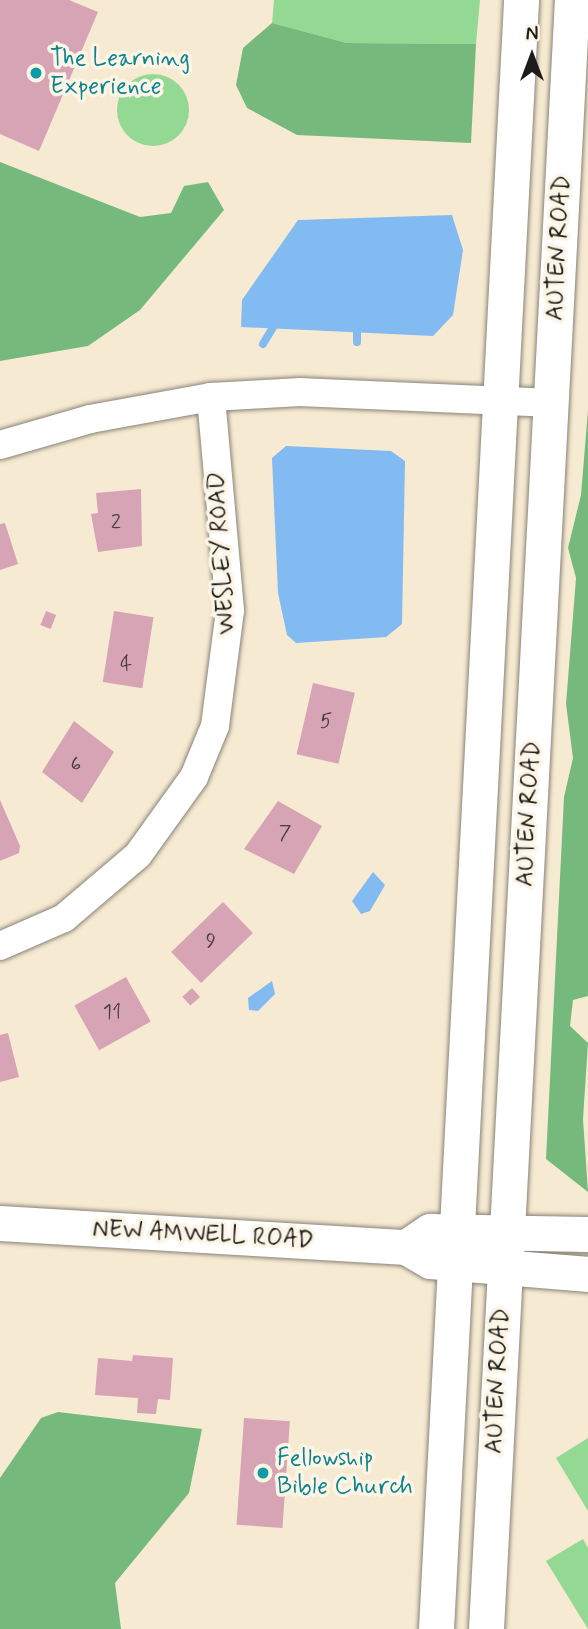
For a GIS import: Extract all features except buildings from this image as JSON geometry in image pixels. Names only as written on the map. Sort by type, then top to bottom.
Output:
[{"type":"street","name":"AUTEN ROAD","points":[[436,1629],[521,0]]},
{"type":"street","name":"AUTEN ROAD","points":[[486,1629],[572,0]]},
{"type":"street","points":[[0,445],[90,419],[211,397],[301,391],[551,403]]},
{"type":"street","name":"WESLEY ROAD","points":[[0,946],[64,918],[138,855],[194,777],[215,726],[230,610],[211,397]]},
{"type":"street","name":"NEW AMWELL ROAD","points":[[0,1223],[407,1247],[430,1261],[455,1247],[506,1231],[588,1234]]},
{"type":"street","name":"NEW AMWELL ROAD","points":[[455,1247],[504,1270],[588,1274]]},
{"type":"green space","points":[[274,0],[480,0],[476,44],[347,43],[272,23]]},
{"type":"green space","points":[[272,23],[347,43],[476,44],[471,143],[297,135],[247,108],[236,85],[243,48]]},
{"type":"green space","points":[[160,74],[179,84],[187,96],[187,124],[179,136],[167,144],[146,146],[127,136],[119,124],[117,103],[127,84],[139,76]]},
{"type":"green space","points":[[0,162],[140,217],[171,213],[184,186],[208,182],[224,210],[140,310],[88,346],[0,361]]},
{"type":"green space","points":[[588,410],[588,996],[573,1000],[570,1026],[588,1043],[583,1119],[588,1192],[546,1159],[564,797],[573,758],[566,704],[576,578],[568,548],[581,495]]},
{"type":"green space","points":[[58,1412],[202,1429],[189,1493],[115,1583],[121,1629],[0,1629],[0,1478],[41,1418]]},
{"type":"green space","points":[[588,1438],[588,1511],[556,1458]]},
{"type":"green space","points":[[583,1539],[588,1548],[588,1629],[546,1561]]},
{"type":"water","points":[[452,215],[463,250],[453,315],[433,336],[241,327],[242,300],[298,220]]},
{"type":"water","points":[[286,446],[391,451],[405,461],[402,624],[386,637],[296,643],[287,635],[278,593],[272,458]]},
{"type":"water","points":[[373,872],[385,885],[370,911],[361,914],[352,901]]},
{"type":"water","points":[[272,981],[275,994],[258,1011],[249,1010],[248,998]]},
{"type":"waterway","points":[[357,324],[357,342]]},
{"type":"waterway","points":[[263,344],[274,326]]},
{"type":"place","name":"The Learning Experience","points":[[36,73]]},
{"type":"place","name":"Fellowship Bible Church","points":[[263,1473]]}]
